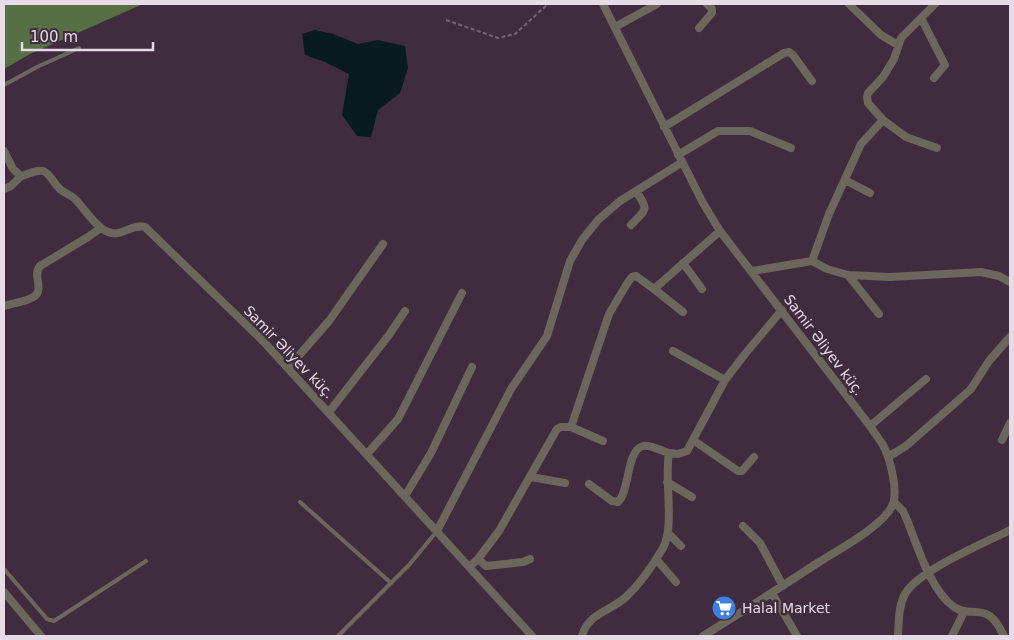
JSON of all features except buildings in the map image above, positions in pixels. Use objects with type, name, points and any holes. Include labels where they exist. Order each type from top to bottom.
[{"type":"street","name":"Samir Əliyev küç.","points":[[603,4],[682,163],[720,231],[870,426],[883,446],[888,457],[894,482],[894,502]]},
{"type":"street","points":[[615,27],[657,4]]},
{"type":"street","points":[[698,28],[712,13],[712,9],[707,4]]},
{"type":"street","points":[[850,4],[881,35],[898,45]]},
{"type":"street","points":[[935,4],[905,32],[898,45],[894,59],[867,97],[868,103],[883,120],[906,136],[937,148]]},
{"type":"street","points":[[921,18],[945,64],[934,78]]},
{"type":"street","points":[[664,127],[784,53],[789,52],[793,55],[812,82]]},
{"type":"street","points":[[812,262],[828,214],[861,144],[883,120]]},
{"type":"street","points":[[678,155],[718,131],[750,131],[791,148]]},
{"type":"street","points":[[4,151],[13,169],[21,176]]},
{"type":"street","points":[[437,531],[511,389],[547,336],[570,261],[582,240],[598,220],[620,201],[682,163]]},
{"type":"street","points":[[4,189],[11,186],[21,176],[39,170],[44,171],[62,191],[74,198],[101,228],[40,266],[36,274],[39,290],[37,294],[31,298],[4,306]]},
{"type":"street","points":[[845,180],[870,193]]},
{"type":"street","points":[[631,225],[645,210],[645,206],[636,191]]},
{"type":"street","name":"Samir Əliyev küç.","points":[[101,228],[114,233],[140,226],[145,227],[249,327],[288,368],[532,636]]},
{"type":"street","points":[[654,288],[720,231]]},
{"type":"street","points":[[288,368],[329,322],[383,244]]},
{"type":"street","points":[[752,271],[812,262],[848,275],[890,277],[981,272],[999,276],[1010,282]]},
{"type":"street","points":[[683,263],[702,289]]},
{"type":"street","points":[[848,275],[879,314]]},
{"type":"street","points":[[571,428],[610,314],[632,277],[636,276],[654,288],[683,312]]},
{"type":"street","points":[[367,454],[398,419],[462,293]]},
{"type":"street","points":[[589,484],[612,501],[618,502],[622,498],[630,465],[640,446],[645,445],[669,453],[684,453],[687,451],[725,380],[782,310]]},
{"type":"street","points":[[329,412],[406,311]]},
{"type":"street","points":[[888,457],[906,446],[971,389],[989,361],[1010,337]]},
{"type":"street","points":[[673,351],[725,380]]},
{"type":"street","points":[[405,496],[431,453],[472,367]]},
{"type":"street","points":[[870,426],[926,379]]},
{"type":"street","points":[[1002,440],[1010,423]]},
{"type":"street","points":[[470,566],[478,559],[499,531],[557,429],[561,426],[571,428],[603,441]]},
{"type":"street","points":[[694,440],[738,471],[742,471],[754,457]]},
{"type":"street","points":[[582,636],[585,626],[594,616],[625,598],[643,579],[664,546],[668,533],[667,466],[669,453]]},
{"type":"street","points":[[530,477],[565,483]]},
{"type":"street","points":[[667,482],[692,497]]},
{"type":"street","points":[[704,636],[866,532],[886,516],[894,502],[903,511],[908,520],[928,572],[940,593],[956,609],[988,615],[996,622],[1004,636]]},
{"type":"street","points":[[743,526],[760,543],[783,586]]},
{"type":"street","points":[[898,636],[899,613],[905,595],[912,585],[928,572],[1010,530]]},
{"type":"street","points":[[668,533],[681,546]]},
{"type":"street","points":[[656,558],[676,582]]},
{"type":"street","points":[[478,559],[486,566],[523,562],[530,559]]},
{"type":"street","points":[[4,592],[41,636]]},
{"type":"street","points":[[772,593],[797,636]]},
{"type":"street","points":[[952,636],[964,612]]},
{"type":"lane","points":[[4,85],[37,67],[80,48]]},
{"type":"lane","points":[[300,502],[391,583]]},
{"type":"lane","points":[[338,636],[421,552],[437,531]]},
{"type":"lane","points":[[4,569],[47,619],[54,621],[146,561]]},
{"type":"path","points":[[446,20],[498,38],[514,34],[548,4]]},
{"type":"green space","points":[[4,4],[143,4],[30,54],[4,69]]},
{"type":"shaded area","points":[[315,30],[333,34],[358,44],[378,40],[405,46],[408,68],[400,93],[378,110],[371,137],[357,136],[342,115],[349,74],[325,62],[305,55],[302,34]]},
{"type":"place","name":"Halal Market","points":[[724,608]]}]
